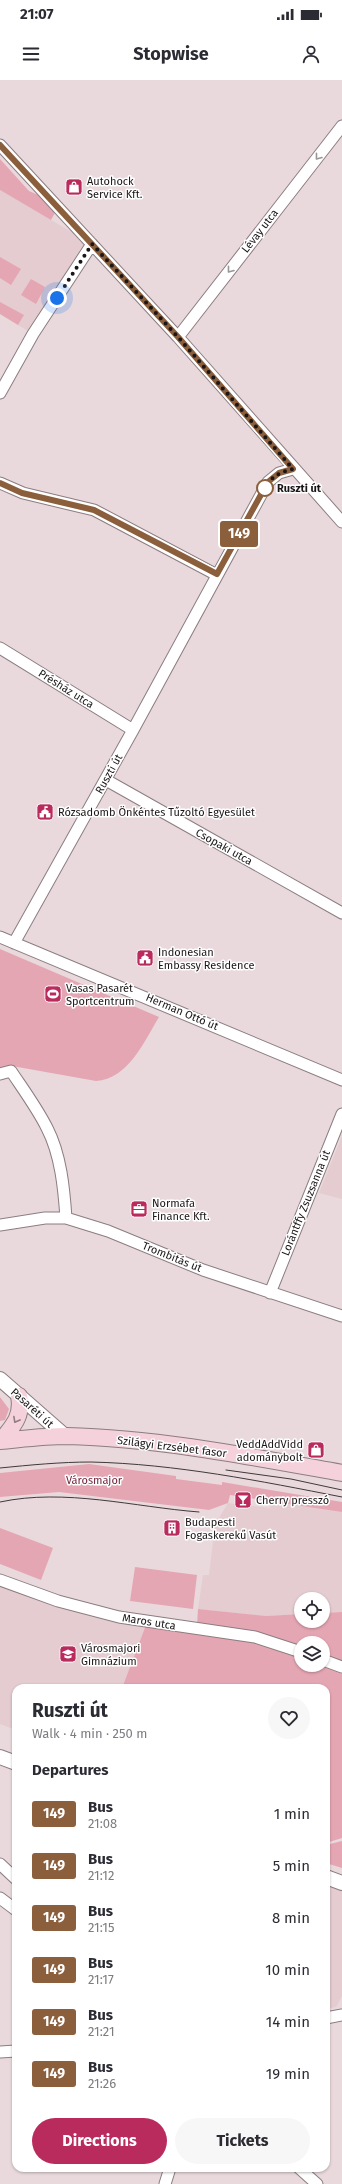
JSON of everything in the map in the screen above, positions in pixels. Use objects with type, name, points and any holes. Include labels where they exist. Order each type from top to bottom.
[{"type":"main road","points":[[0,1441],[16,1423],[20,1414],[19,1396]]},
{"type":"main road","name":"Szilágyi Erzsébet fasor","points":[[0,1441],[65,1436],[139,1442],[225,1453],[342,1473]]},
{"type":"street","name":"Lévay utca","points":[[178,337],[342,126]]},
{"type":"street","points":[[0,145],[178,337],[293,469],[341,518]]},
{"type":"street","points":[[0,393],[33,334],[92,244]]},
{"type":"street","name":"Ruszti út","points":[[14,943],[106,780],[268,482],[279,473],[293,469]]},
{"type":"street","points":[[0,484],[22,493],[94,510],[217,574]]},
{"type":"street","name":"Présház utca","points":[[0,648],[133,730]]},
{"type":"street","name":"Csopaki utca","points":[[106,780],[342,913]]},
{"type":"street","name":"Herman Ottó út","points":[[0,937],[342,1080]]},
{"type":"street","points":[[5,1072],[48,1128],[57,1154],[66,1218]]},
{"type":"street","name":"Lorántffy Zsuzsanna út","points":[[270,1293],[342,1114]]},
{"type":"street","name":"Trombitás út","points":[[0,1225],[45,1218],[66,1218],[108,1231],[203,1270],[342,1316]]},
{"type":"street","name":"Pasaréti út","points":[[0,1379],[65,1436]]},
{"type":"street","name":"Maros utca","points":[[0,1580],[58,1601],[119,1617],[255,1637],[294,1650]]},
{"type":"street","points":[[330,1662],[342,1666]]},
{"type":"street","points":[[0,1757],[12,1762]]},
{"type":"street","points":[[0,1864],[12,1875]]},
{"type":"street","points":[[330,1879],[342,1883]]},
{"type":"street","points":[[0,1898],[12,1907]]},
{"type":"street","points":[[330,2017],[342,2015]]},
{"type":"street","points":[[0,2052],[12,2051]]},
{"type":"street","points":[[165,2184],[169,2172]]},
{"type":"street","points":[[304,2172],[317,2184]]},
{"type":"shaded area","points":[[0,190],[92,244],[33,334],[0,314]]},
{"type":"shaded area","points":[[342,1136],[342,1199],[319,1193]]},
{"type":"shaded area","points":[[271,1500],[342,1512],[342,1612],[330,1613],[330,1592],[294,1592],[294,1614],[266,1616],[198,1609],[203,1575],[209,1575],[215,1525],[228,1503],[270,1508]]},
{"type":"shaded area","name":"Városmajori Gimnázium","points":[[0,1587],[47,1603],[146,1625],[124,1684],[12,1684],[12,1728],[0,1724]]},
{"type":"shaded area","points":[[330,1886],[342,1891],[342,1996],[336,2007],[330,2008]]},
{"type":"green space","points":[[0,159],[29,191],[45,198],[57,209],[51,220],[0,190]]},
{"type":"green space","points":[[0,257],[21,269],[11,285],[0,278]]},
{"type":"green space","points":[[31,279],[45,287],[36,304],[21,295]]},
{"type":"green space","points":[[0,302],[24,315],[18,325],[0,314]]},
{"type":"green space","name":"Vasas Pasarét Sportcentrum","points":[[0,949],[159,1017],[134,1058],[117,1074],[107,1079],[96,1081],[12,1066],[0,1069]]},
{"type":"green space","points":[[0,1397],[9,1409],[5,1420],[0,1421]]},
{"type":"green space","name":"Városmajor","points":[[89,1464],[176,1476],[176,1479],[222,1485],[222,1482],[342,1502],[342,1512],[230,1495],[228,1503],[209,1510],[59,1492],[0,1497],[0,1473]]},
{"type":"green space","points":[[0,1528],[53,1548],[41,1580],[0,1564]]},
{"type":"green space","points":[[135,1567],[197,1575],[193,1609],[130,1601]]},
{"type":"green space","points":[[198,1609],[266,1616],[294,1614],[294,1628],[330,1628],[330,1613],[342,1612],[342,1838],[330,1842],[330,1684],[124,1684],[146,1625],[197,1625]]},
{"type":"green space","points":[[342,1841],[342,1868],[330,1864],[330,1844]]},
{"type":"tram line","points":[[0,1468],[80,1462],[123,1463],[218,1474],[342,1497]]},
{"type":"tram line","points":[[226,1470],[291,1479],[342,1490]]},
{"type":"tram line","points":[[0,1502],[25,1498],[74,1498],[199,1512]]},
{"type":"bus line","name":"149","points":[[0,145],[178,337],[293,469],[279,473],[268,482],[217,574],[94,510],[22,493],[0,483]]},
{"type":"place","name":"Autohock Service Kft.","points":[[74,187]]},
{"type":"place","name":"Ruszti út","points":[[265,488]]},
{"type":"place","name":"Rózsadomb Önkéntes Tűzoltó Egyesület","points":[[45,812]]},
{"type":"place","name":"Indonesian Embassy Residence","points":[[145,958]]},
{"type":"place","name":"Vasas Pasarét Sportcentrum","points":[[53,994]]},
{"type":"place","name":"Normafa Finance Kft.","points":[[139,1209]]},
{"type":"place","name":"VeddAddVidd adománybolt","points":[[316,1450]]},
{"type":"place","name":"Cherry presszó","points":[[243,1500]]},
{"type":"place","name":"Budapesti Fogaskerekű Vasút","points":[[172,1528]]},
{"type":"place","name":"Városmajori Gimnázium","points":[[68,1654]]},
{"type":"route","points":[[57,298],[92,244],[178,337],[293,469],[279,473],[268,482],[265,488]]}]
